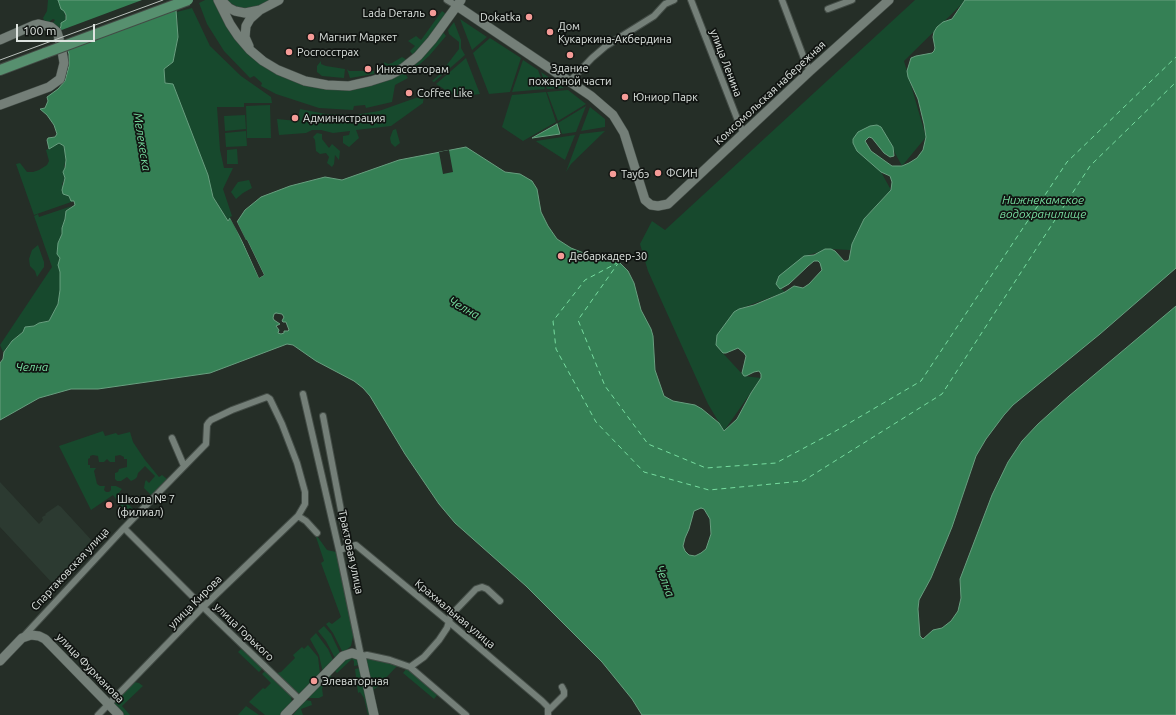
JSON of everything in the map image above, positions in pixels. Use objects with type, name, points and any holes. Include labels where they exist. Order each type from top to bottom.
[{"type":"main road","points":[[0,70],[171,0]]},
{"type":"main road","points":[[0,64],[44,51],[188,0]]},
{"type":"street","points":[[219,0],[229,8],[236,11],[245,13],[260,10]]},
{"type":"street","points":[[219,0],[230,24],[238,36],[250,50],[263,61],[278,70],[305,81],[327,85],[349,86],[390,75],[403,68],[418,56],[432,40],[459,3]]},
{"type":"street","points":[[250,50],[246,36],[246,26],[250,18],[260,10],[279,0]]},
{"type":"street","points":[[447,0],[459,3],[569,82],[606,46],[654,16],[665,4],[674,0]]},
{"type":"street","name":"улица Ленина","points":[[691,0],[744,133]]},
{"type":"street","points":[[782,0],[810,71]]},
{"type":"street","points":[[828,9],[852,0]]},
{"type":"street","name":"Комсомольская набережная","points":[[569,82],[591,96],[615,116],[624,133],[645,200],[651,205],[658,206],[668,204],[810,71],[889,0]]},
{"type":"street","points":[[0,40],[34,25],[38,24],[51,27],[57,32],[64,64],[60,79],[49,88],[0,105]]},
{"type":"street","name":"Трактовая улица","points":[[303,394],[374,715]]},
{"type":"street","name":"Спартаковская улица","points":[[0,661],[124,528],[206,444],[207,425],[211,420],[267,397],[270,399],[282,424],[297,463],[305,492],[305,504]]},
{"type":"street","points":[[323,416],[348,547],[338,550]]},
{"type":"street","points":[[172,438],[184,466]]},
{"type":"street","name":"улица Кирова","points":[[98,715],[203,607],[298,516],[305,504]]},
{"type":"street","points":[[298,516],[306,521],[317,533]]},
{"type":"street","name":"улица Горького","points":[[124,528],[203,607],[300,700]]},
{"type":"street","name":"Крахмальная улица","points":[[348,547],[356,545],[449,622],[542,701],[548,707],[548,713]]},
{"type":"street","points":[[410,667],[424,657],[448,628],[451,615],[476,589],[482,587],[487,589],[500,601]]},
{"type":"street","name":"улица Фурманова","points":[[22,638],[31,635],[45,638],[119,715]]},
{"type":"street","points":[[286,715],[343,656],[352,653],[361,656],[367,655],[390,660],[410,667],[466,715]]},
{"type":"street","points":[[548,713],[564,695],[562,687]]},
{"type":"shaded area","points":[[48,0],[58,0],[64,11],[66,20],[60,29],[52,24],[55,20],[53,19],[50,23],[43,18],[47,11]]},
{"type":"shaded area","points":[[205,0],[216,0],[259,60],[331,87],[404,72],[408,78],[395,85],[392,102],[366,108],[365,105],[354,106],[353,110],[319,108],[276,94],[261,86],[262,83],[254,76],[250,78],[224,51],[207,24],[199,3]]},
{"type":"shaded area","points":[[226,0],[273,0],[252,8],[244,9],[237,7]]},
{"type":"shaded area","points":[[915,0],[966,0],[904,61],[926,137],[902,166],[881,127],[854,144],[881,172],[891,190],[864,219],[850,250],[831,249],[808,255],[776,284],[785,292],[739,309],[719,349],[744,376],[761,378],[724,431],[708,404],[648,271],[640,244],[652,221],[665,230]]},
{"type":"shaded area","points":[[192,8],[210,46],[241,76],[271,97],[272,103],[244,103],[244,107],[217,107],[220,150],[224,168],[233,168],[223,189],[232,216],[228,222],[213,197],[208,175],[165,84],[164,69],[173,62],[178,37],[177,12]]},
{"type":"shaded area","points":[[442,11],[446,14],[430,37],[413,55],[410,51],[415,46],[408,41],[416,36],[421,40]]},
{"type":"shaded area","points":[[460,19],[487,37],[472,50]]},
{"type":"shaded area","points":[[454,22],[461,40],[461,48],[465,55],[434,82],[432,81],[439,75],[459,49],[459,42],[449,34],[448,30]]},
{"type":"shaded area","points":[[443,32],[446,36],[429,56],[412,71],[409,69]]},
{"type":"shaded area","points":[[490,38],[521,58],[510,92],[489,94],[473,53]]},
{"type":"shaded area","points":[[402,57],[407,60],[400,66],[388,71],[383,70],[384,62],[388,64],[392,63]]},
{"type":"shaded area","points":[[466,58],[480,94],[457,97],[436,84]]},
{"type":"shaded area","points":[[523,60],[538,70],[545,89],[512,92]]},
{"type":"shaded area","points":[[321,61],[321,64],[326,66],[345,69],[344,78],[322,76],[317,72],[317,66]]},
{"type":"shaded area","points":[[347,69],[349,71],[374,71],[374,74],[350,78]]},
{"type":"shaded area","points":[[541,72],[564,88],[547,89]]},
{"type":"shaded area","points":[[568,90],[586,104],[558,121],[547,92]]},
{"type":"shaded area","points":[[546,92],[556,122],[523,141],[502,127],[512,95]]},
{"type":"shaded area","points":[[424,95],[423,103],[391,126],[356,130],[359,138],[349,147],[343,143],[343,136],[349,135],[350,131],[333,133],[321,130],[312,130],[306,133],[279,135],[277,119],[297,121],[300,109],[326,114],[354,115],[379,111]]},
{"type":"shaded area","points":[[270,105],[271,138],[247,138],[246,106]]},
{"type":"shaded area","points":[[586,106],[576,132],[562,134],[558,123]]},
{"type":"shaded area","points":[[590,107],[605,119],[605,127],[581,131]]},
{"type":"shaded area","points":[[245,115],[246,129],[225,131],[224,116]]},
{"type":"shaded area","points":[[396,129],[400,143],[395,147],[391,143],[390,138],[393,130]]},
{"type":"shaded area","points":[[246,131],[247,146],[226,147],[225,133]]},
{"type":"shaded area","points":[[605,131],[571,164],[566,172],[580,134]]},
{"type":"shaded area","points":[[317,133],[322,134],[322,139],[329,148],[332,144],[340,151],[339,160],[335,155],[334,164],[332,167],[327,163],[329,157],[326,153],[320,154],[316,151],[315,140],[313,137]]},
{"type":"shaded area","points":[[575,135],[565,160],[536,141]]},
{"type":"shaded area","points":[[59,143],[64,146],[66,160],[63,172],[65,178],[62,184],[69,196],[74,201],[34,215],[16,164],[20,163],[27,172],[39,170],[47,165],[49,161],[46,150]]},
{"type":"shaded area","points":[[237,149],[238,164],[227,164],[227,150]]},
{"type":"shaded area","points":[[249,180],[252,188],[236,199],[231,192],[238,182]]},
{"type":"shaded area","points":[[72,206],[66,211],[62,234],[58,243],[60,258],[58,265],[60,272],[60,290],[58,304],[49,321],[39,323],[34,326],[25,327],[23,332],[12,341],[3,352],[0,345],[52,267],[34,216],[38,214],[39,217]]},
{"type":"shaded area","points":[[38,245],[44,262],[44,267],[37,277],[35,271],[30,266],[29,259],[32,250]]},
{"type":"shaded area","points":[[103,431],[105,436],[116,433],[118,435],[130,432],[133,442],[145,460],[159,477],[162,475],[167,479],[152,496],[144,488],[146,480],[149,483],[155,476],[145,466],[138,473],[135,479],[131,481],[127,477],[121,481],[117,481],[115,479],[115,473],[118,472],[119,469],[127,467],[127,459],[124,459],[124,457],[120,455],[115,456],[115,462],[110,462],[107,459],[104,462],[99,462],[98,456],[90,456],[88,459],[88,465],[90,465],[90,468],[96,468],[94,471],[97,484],[100,486],[105,486],[104,490],[106,492],[111,490],[111,486],[116,486],[122,489],[118,494],[136,512],[130,518],[113,495],[91,510],[59,446]]},
{"type":"shaded area","points":[[0,482],[39,524],[43,520],[42,517],[46,515],[45,514],[58,505],[95,544],[55,586],[0,527]]},
{"type":"shaded area","points":[[302,522],[305,523],[317,536],[327,550],[336,552],[354,632],[351,646],[343,653],[333,633],[326,624],[329,622],[332,624],[341,617],[321,563],[324,561],[316,537]]},
{"type":"shaded area","points":[[324,626],[331,634],[341,655],[336,660],[326,641],[318,631]]},
{"type":"shaded area","points":[[316,633],[328,649],[334,662],[323,673],[319,655],[310,639]]},
{"type":"shaded area","points":[[308,645],[318,657],[320,674],[301,694],[298,694],[269,667],[270,666],[277,673],[281,672],[295,658],[293,655],[302,647],[304,649]]},
{"type":"shaded area","points":[[241,649],[263,668],[259,672],[238,652]]},
{"type":"shaded area","points":[[354,657],[359,660],[359,665],[354,666],[354,661],[352,659],[337,673],[334,670],[345,659]]},
{"type":"shaded area","points":[[368,658],[398,665],[382,682],[379,680],[376,684],[379,686],[373,690],[379,715],[366,662]]},
{"type":"shaded area","points":[[360,668],[371,715],[368,715],[364,698],[360,692],[358,693],[355,669]]},
{"type":"shaded area","points":[[407,668],[438,694],[434,699],[403,673]]},
{"type":"shaded area","points":[[265,671],[291,696],[292,702],[281,715],[265,715],[249,702],[263,688],[265,689],[271,683],[262,674]]},
{"type":"shaded area","points":[[330,675],[332,678],[322,688],[323,696],[319,698],[307,698]]},
{"type":"shaded area","points":[[134,682],[143,686],[122,706],[130,715],[123,715],[114,703]]},
{"type":"shaded area","points":[[305,700],[311,701],[312,705],[301,709],[303,715],[293,715]]},
{"type":"shaded area","points":[[246,706],[259,715],[238,715]]},
{"type":"water","name":"Нижнекамское водохранилище","points":[[58,0],[172,0],[176,10],[178,37],[173,62],[164,69],[165,83],[173,84],[208,175],[213,197],[228,221],[230,218],[234,224],[259,278],[264,275],[237,222],[245,210],[261,197],[290,186],[325,177],[342,180],[399,160],[466,147],[505,172],[520,174],[532,181],[537,189],[541,212],[557,239],[571,248],[601,260],[619,262],[628,271],[634,283],[641,310],[651,329],[653,336],[655,370],[664,396],[673,401],[695,405],[702,409],[719,423],[724,431],[737,419],[761,378],[761,374],[759,371],[744,376],[742,373],[746,356],[738,348],[723,353],[716,345],[717,335],[734,312],[739,309],[754,305],[785,292],[794,286],[803,288],[809,284],[822,270],[818,261],[814,261],[789,284],[782,288],[780,289],[776,284],[779,276],[804,256],[814,255],[825,249],[831,249],[835,251],[844,261],[849,260],[852,244],[864,219],[891,190],[892,182],[890,176],[881,172],[857,151],[853,143],[853,139],[858,132],[870,126],[877,125],[881,127],[893,147],[894,156],[890,157],[884,153],[872,138],[869,137],[865,141],[871,151],[892,166],[902,166],[917,158],[923,150],[926,137],[918,99],[908,77],[907,71],[911,58],[932,53],[934,51],[935,48],[933,37],[937,27],[943,22],[952,19],[965,0],[1176,0],[1176,268],[1100,334],[1013,405],[1004,415],[986,439],[976,456],[952,527],[931,578],[919,600],[918,609],[920,636],[923,639],[933,630],[942,628],[951,621],[958,611],[961,598],[960,579],[992,495],[1008,462],[1022,441],[1038,424],[1069,396],[1176,306],[1176,715],[642,715],[632,699],[602,662],[526,586],[455,523],[439,504],[405,454],[370,396],[363,388],[354,381],[316,361],[293,345],[287,344],[210,373],[98,389],[71,389],[39,398],[0,420],[0,363],[3,359],[4,352],[12,341],[23,332],[25,327],[34,326],[39,323],[49,321],[58,304],[60,272],[58,265],[60,258],[57,254],[58,243],[62,234],[66,211],[75,205],[74,201],[71,201],[69,196],[63,194],[62,190],[65,178],[63,172],[66,160],[64,146],[59,143],[49,149],[48,138],[55,137],[57,134],[54,125],[47,115],[40,109],[45,108],[48,101],[47,97],[58,89],[65,81],[69,66],[69,54],[60,29],[61,23],[66,20],[66,15],[61,9]],"holes":[[[274,314],[282,314],[284,317],[282,321],[286,322],[288,331],[284,331],[284,333],[281,334],[278,333],[279,330],[276,326],[280,324],[273,318]],[[701,508],[704,509],[710,519],[711,534],[706,549],[695,556],[689,555],[683,546],[685,538],[694,511]]]},
{"type":"water","points":[[557,124],[560,134],[532,138]]},
{"type":"pier","points":[[142,0],[174,0],[178,9],[66,51],[59,31]]},
{"type":"pier","points":[[449,150],[453,172],[443,174],[439,152]]},
{"type":"pier","points":[[231,216],[237,222],[264,275],[259,278],[243,242],[230,218]]},
{"type":"ferry route","points":[[619,262],[578,320],[605,386],[648,444],[706,468],[776,463],[834,432],[921,381],[1067,162],[1176,57]]},
{"type":"ferry route","points":[[619,262],[585,280],[553,321],[556,349],[596,422],[644,472],[709,490],[803,481],[942,394],[1090,166],[1176,82]]},
{"type":"tram line","points":[[0,60],[163,0]]},
{"type":"place","name":"Lada Dеталь","points":[[433,13]]},
{"type":"place","name":"Dokatka","points":[[529,17]]},
{"type":"place","name":"Дом Кукаркина-Акбердина","points":[[550,32]]},
{"type":"place","name":"Магнит Маркет","points":[[311,37]]},
{"type":"place","name":"Росгосстрах","points":[[289,52]]},
{"type":"place","name":"Здание пожарной части","points":[[570,55]]},
{"type":"place","name":"Инкассаторам","points":[[368,69]]},
{"type":"place","name":"Coffee Like","points":[[409,93]]},
{"type":"place","name":"Юниор Парк","points":[[625,97]]},
{"type":"place","name":"Администрация","points":[[295,118]]},
{"type":"place","name":"ФСИН","points":[[658,173]]},
{"type":"place","name":"Таубэ","points":[[613,174]]},
{"type":"place","name":"Дебаркадер-30","points":[[561,256]]},
{"type":"place","name":"Школа № 7 (филиал)","points":[[109,505]]},
{"type":"place","name":"Элеваторная","points":[[314,681]]},
{"type":"water label","name":"Мелекеска","points":[[142,142]]},
{"type":"water label","name":"Челна","points":[[464,308]]},
{"type":"water label","name":"Челна","points":[[32,367]]},
{"type":"water label","name":"Челна","points":[[665,581]]}]
